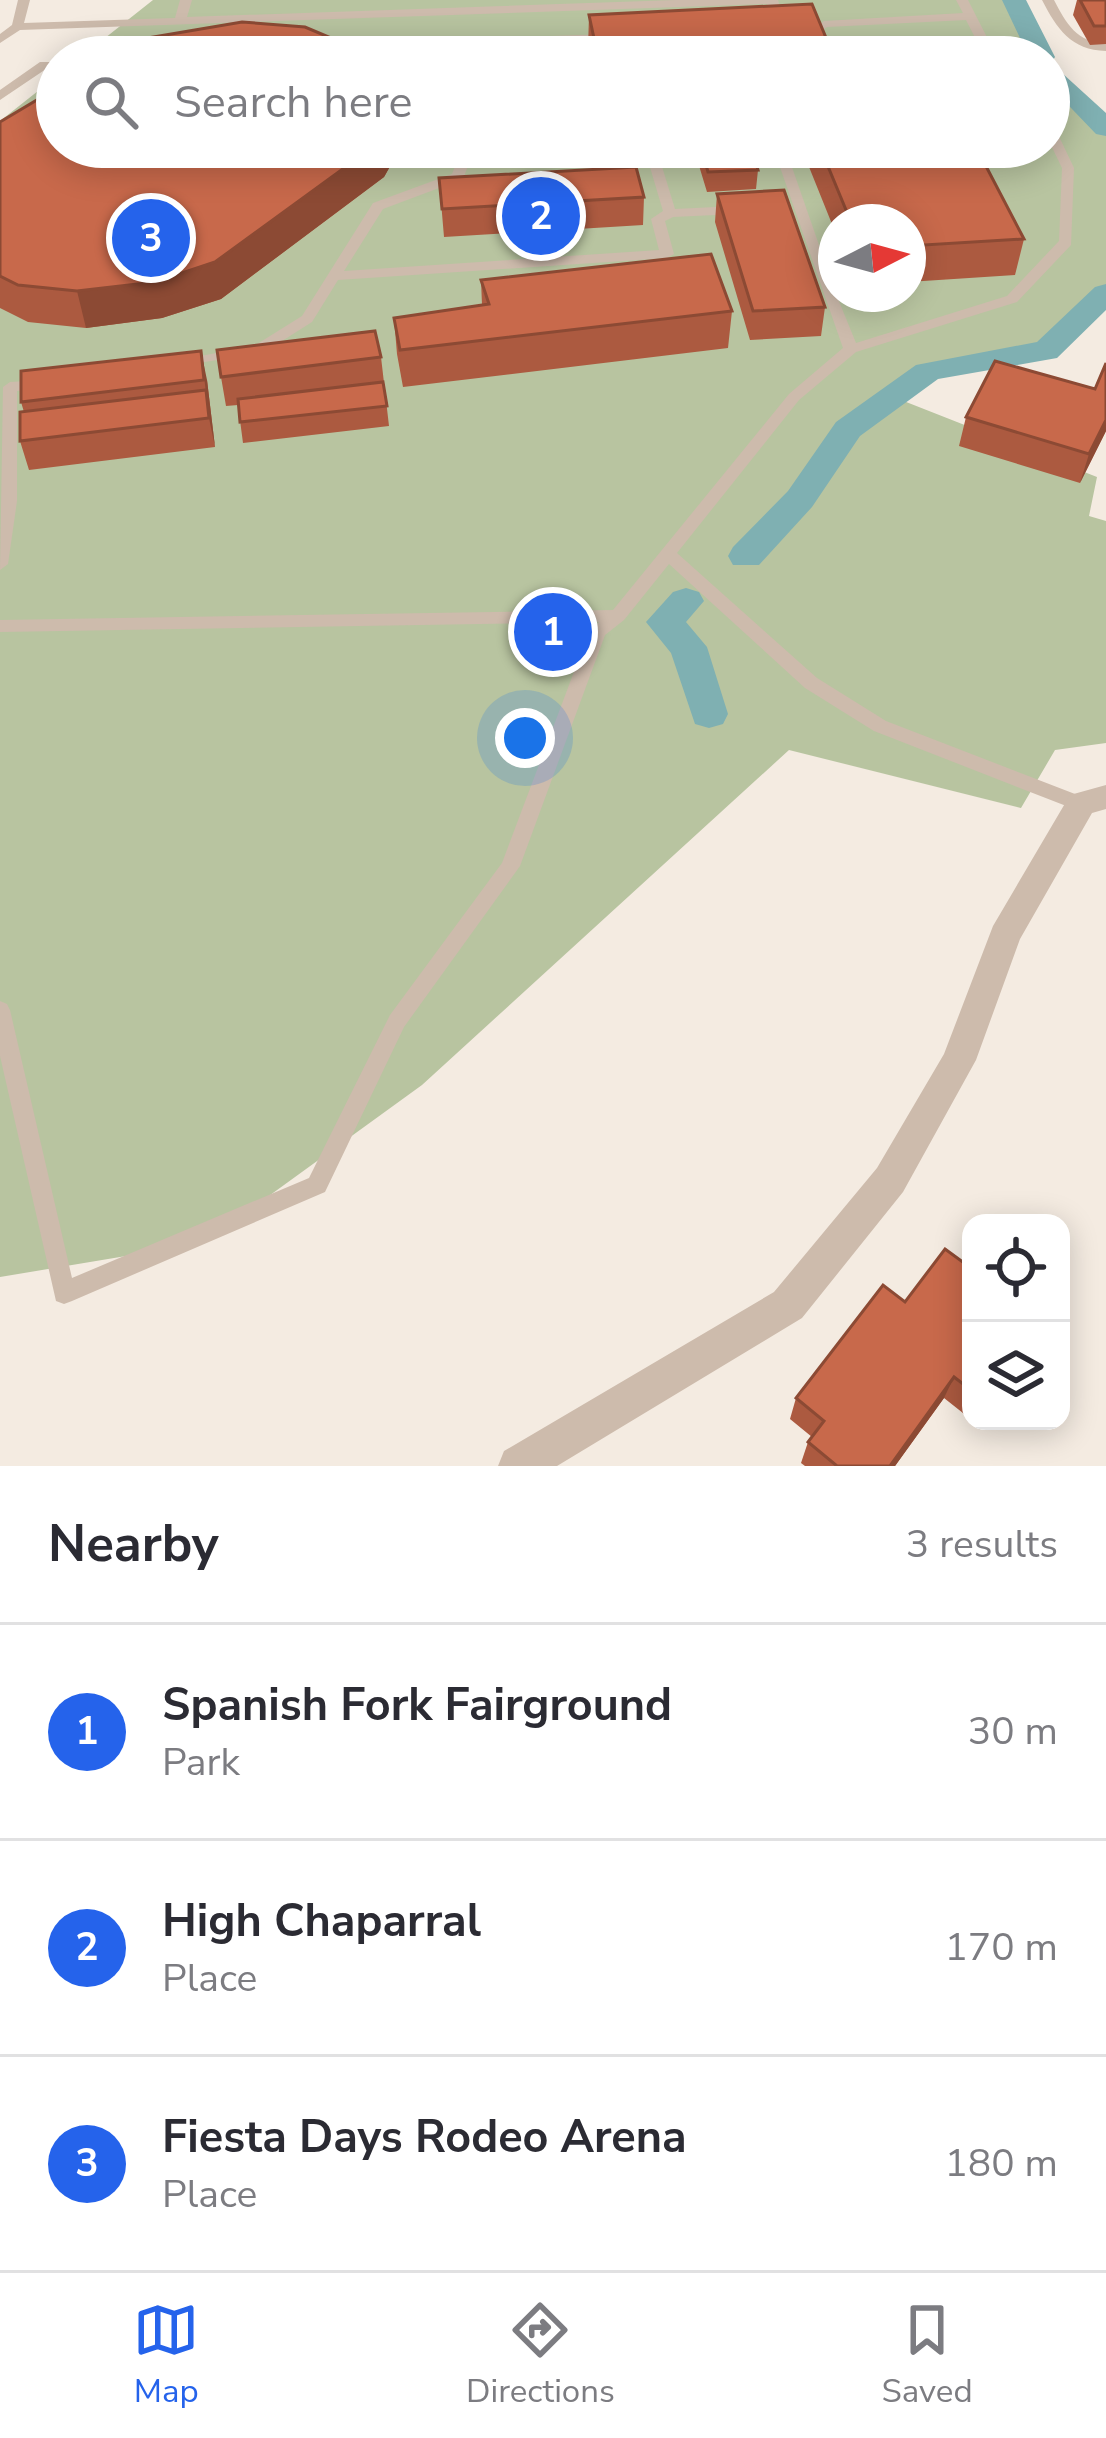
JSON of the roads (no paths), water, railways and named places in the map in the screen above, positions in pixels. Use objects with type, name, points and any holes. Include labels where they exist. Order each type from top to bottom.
[{"type":"street","points":[[519,1466],[788,1304],[890,1180],[959,1060],[1005,936],[1093,801]]},
{"type":"lane","points":[[17,27],[24,0]]},
{"type":"lane","points":[[154,36],[180,21],[186,0]]},
{"type":"lane","points":[[0,39],[17,27],[772,0],[782,32]]},
{"type":"lane","points":[[962,0],[980,36]]},
{"type":"lane","points":[[1048,0],[1070,36]]},
{"type":"lane","points":[[543,5],[550,36]]},
{"type":"lane","points":[[820,36],[824,24],[970,16]]},
{"type":"lane","points":[[759,32],[812,36]]},
{"type":"lane","points":[[1070,36],[1088,48],[1106,47]]},
{"type":"lane","points":[[0,96],[36,71]]},
{"type":"lane","points":[[164,366],[258,350],[307,319],[378,206],[458,176],[461,168]]},
{"type":"lane","points":[[656,168],[670,214]]},
{"type":"lane","points":[[786,168],[850,349]]},
{"type":"lane","points":[[0,1010],[64,1294],[317,1185],[397,1021],[510,866],[598,632],[618,616],[794,397],[850,349],[1012,299],[1066,242],[1069,168]]},
{"type":"lane","points":[[778,208],[800,207]]},
{"type":"lane","points":[[337,276],[667,254],[658,219],[670,214],[757,209]]},
{"type":"lane","points":[[1017,265],[1026,284]]},
{"type":"lane","points":[[0,564],[9,500],[10,387],[70,382]]},
{"type":"lane","points":[[668,554],[811,683],[880,726],[1093,801]]},
{"type":"lane","points":[[0,626],[618,616]]},
{"type":"waterway","points":[[1014,0],[1032,36]]},
{"type":"waterway","points":[[1070,91],[1106,128]]},
{"type":"waterway","points":[[746,556],[800,499],[848,429],[927,372],[993,356],[1046,351],[1106,293]]},
{"type":"waterway","points":[[686,601],[664,622],[688,647],[709,714]]},
{"type":"place","name":"High Chaparral","points":[[541,216]]},
{"type":"place","name":"Fiesta Days Rodeo Arena","points":[[151,238]]},
{"type":"place","name":"Spanish Fork Fairground","points":[[553,632]]}]
